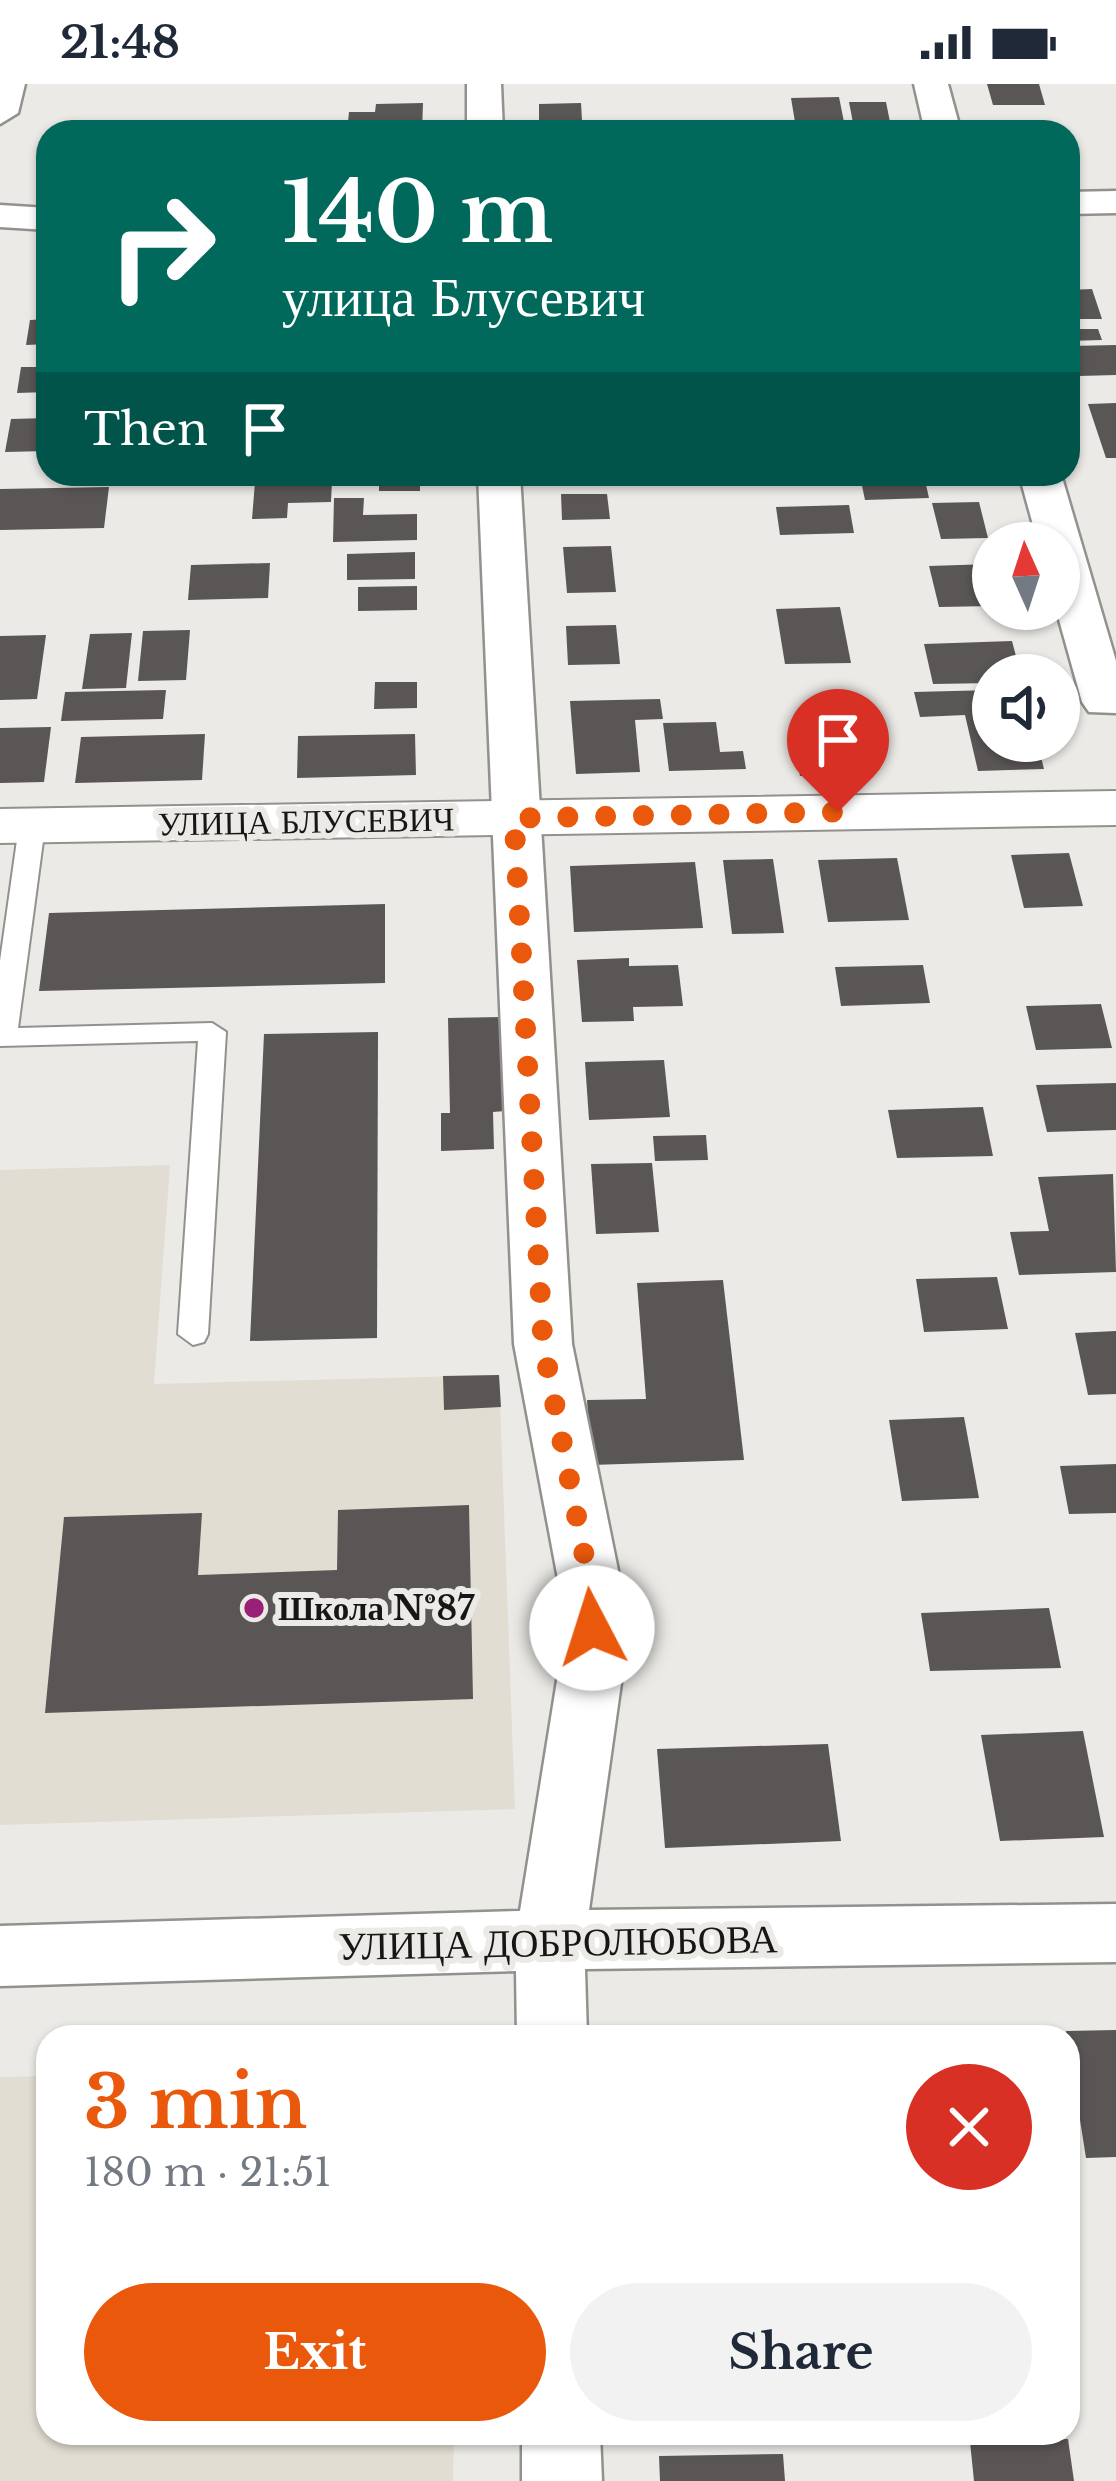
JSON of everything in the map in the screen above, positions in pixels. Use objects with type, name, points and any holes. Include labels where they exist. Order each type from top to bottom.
[{"type":"main road","name":"УЛИЦА БЛУСЕВИЧ","points":[[16,826],[1116,808]]},
{"type":"street","points":[[0,113],[8,84]]},
{"type":"street","points":[[484,84],[485,120]]},
{"type":"street","points":[[931,84],[941,120]]},
{"type":"street","points":[[1080,203],[1116,202]]},
{"type":"street","points":[[0,216],[36,218]]},
{"type":"street","points":[[500,486],[543,1344],[592,1595],[592,1662],[550,1940],[552,2025]]},
{"type":"street","points":[[1043,486],[1105,702]]},
{"type":"street","name":"УЛИЦА ДОБРОЛЮБОВА","points":[[0,1956],[550,1940],[1116,1933]]},
{"type":"street","points":[[561,2445],[562,2481]]},
{"type":"lane","points":[[16,826],[1,1037],[212,1031],[193,1334]]},
{"type":"shaded area","name":"Школа №87","points":[[170,1165],[154,1384],[499,1375],[515,1809],[0,1825],[0,1170]]},
{"type":"shaded area","points":[[36,2076],[36,2445],[454,2445],[453,2481],[0,2481],[0,2077]]},
{"type":"building","points":[[987,84],[1039,84],[1045,105],[993,105]]},
{"type":"building","points":[[839,97],[844,120],[795,120],[791,98]]},
{"type":"building","points":[[849,102],[886,102],[890,120],[852,120]]},
{"type":"building","points":[[423,103],[422,120],[348,120],[349,112],[375,112],[376,104]]},
{"type":"building","points":[[581,103],[582,120],[539,120],[539,104]]},
{"type":"building","points":[[1092,289],[1102,319],[1080,319],[1080,290]]},
{"type":"building","points":[[30,320],[36,320],[36,345],[26,345]]},
{"type":"building","points":[[1080,329],[1098,329],[1102,340],[1080,341]]},
{"type":"building","points":[[1116,345],[1116,375],[1080,376],[1080,346]]},
{"type":"building","points":[[21,367],[36,367],[36,392],[17,393]]},
{"type":"building","points":[[1116,403],[1116,458],[1106,458],[1088,404]]},
{"type":"building","points":[[36,418],[36,451],[5,452],[11,419]]},
{"type":"building","points":[[255,486],[332,486],[331,502],[288,503],[287,518],[252,519]]},
{"type":"building","points":[[379,486],[420,486],[420,491],[379,491]]},
{"type":"building","points":[[862,486],[926,486],[929,498],[865,500]]},
{"type":"building","points":[[109,487],[104,528],[0,530],[0,489]]},
{"type":"building","points":[[561,494],[607,494],[610,519],[562,520]]},
{"type":"building","points":[[334,498],[364,498],[363,515],[417,514],[417,540],[333,542]]},
{"type":"building","points":[[979,502],[984,522],[972,522],[972,538],[941,539],[932,503]]},
{"type":"building","points":[[849,505],[854,533],[780,535],[776,507]]},
{"type":"building","points":[[611,546],[616,592],[567,593],[563,547]]},
{"type":"building","points":[[415,552],[415,579],[347,580],[347,554]]},
{"type":"building","points":[[270,563],[268,598],[188,600],[191,565]]},
{"type":"building","points":[[972,565],[972,606],[939,607],[929,566]]},
{"type":"building","points":[[417,586],[417,610],[358,611],[358,587]]},
{"type":"building","points":[[840,607],[851,663],[785,664],[776,609]]},
{"type":"building","points":[[616,625],[620,664],[568,665],[566,626]]},
{"type":"building","points":[[190,630],[186,680],[138,681],[143,631]]},
{"type":"building","points":[[132,633],[126,688],[82,689],[90,634]]},
{"type":"building","points":[[46,635],[37,699],[0,700],[0,636]]},
{"type":"building","points":[[1012,641],[1015,654],[972,654],[972,683],[933,684],[924,644]]},
{"type":"building","points":[[375,682],[417,682],[417,708],[374,709]]},
{"type":"building","points":[[166,690],[163,719],[61,721],[65,692]]},
{"type":"building","points":[[972,691],[972,745],[965,715],[920,717],[914,692]]},
{"type":"building","points":[[660,699],[663,719],[635,720],[640,772],[576,774],[570,701]]},
{"type":"building","points":[[716,722],[720,752],[743,751],[746,769],[669,771],[663,723]]},
{"type":"building","points":[[51,727],[44,782],[0,783],[0,728]]},
{"type":"building","points":[[205,734],[202,780],[75,783],[81,737]]},
{"type":"building","points":[[415,734],[416,775],[297,778],[298,736]]},
{"type":"building","points":[[865,738],[872,774],[800,776],[794,739]]},
{"type":"building","points":[[976,762],[1042,762],[1044,769],[978,771]]},
{"type":"building","points":[[1069,853],[1083,906],[1024,908],[1011,855]]},
{"type":"building","points":[[897,858],[909,920],[828,922],[818,860]]},
{"type":"building","points":[[773,859],[784,933],[732,934],[723,860]]},
{"type":"building","points":[[695,862],[703,928],[574,932],[570,866]]},
{"type":"building","points":[[385,904],[385,983],[39,991],[49,913]]},
{"type":"building","points":[[629,958],[629,966],[678,965],[683,1006],[633,1007],[634,1021],[582,1022],[577,960]]},
{"type":"building","points":[[923,965],[930,1003],[841,1006],[835,967]]},
{"type":"building","points":[[1101,1004],[1112,1048],[1036,1050],[1026,1006]]},
{"type":"building","points":[[501,1017],[505,1111],[493,1112],[494,1149],[441,1151],[441,1113],[450,1113],[448,1018]]},
{"type":"building","points":[[378,1032],[377,1338],[250,1341],[264,1034]]},
{"type":"building","points":[[664,1060],[670,1117],[589,1120],[585,1062]]},
{"type":"building","points":[[1116,1083],[1116,1130],[1047,1132],[1036,1085]]},
{"type":"building","points":[[983,1107],[993,1156],[897,1158],[888,1110]]},
{"type":"building","points":[[706,1135],[708,1160],[655,1161],[653,1136]]},
{"type":"building","points":[[652,1163],[659,1232],[596,1234],[591,1164]]},
{"type":"building","points":[[1113,1174],[1116,1272],[1019,1275],[1010,1232],[1049,1231],[1038,1177]]},
{"type":"building","points":[[997,1277],[1008,1329],[924,1332],[916,1279]]},
{"type":"building","points":[[723,1280],[744,1460],[591,1465],[587,1400],[646,1399],[637,1283]]},
{"type":"building","points":[[1116,1331],[1116,1394],[1088,1395],[1075,1333]]},
{"type":"building","points":[[499,1375],[501,1407],[444,1410],[443,1376]]},
{"type":"building","points":[[964,1417],[979,1498],[902,1501],[889,1420]]},
{"type":"building","points":[[1116,1464],[1116,1513],[1069,1514],[1060,1466]]},
{"type":"building","points":[[469,1505],[473,1699],[45,1713],[64,1517],[202,1513],[198,1575],[337,1570],[338,1510]]},
{"type":"building","points":[[1049,1608],[1061,1668],[930,1671],[921,1613]]},
{"type":"building","points":[[1083,1731],[1104,1837],[1000,1841],[981,1735]]},
{"type":"building","points":[[828,1744],[841,1841],[665,1848],[657,1749]]},
{"type":"building","points":[[1116,2030],[1116,2157],[1086,2158],[1080,2120],[1080,2031]]},
{"type":"building","points":[[970,2445],[1069,2445],[1074,2481],[974,2481]]},
{"type":"building","points":[[783,2454],[785,2481],[660,2481],[659,2456]]},
{"type":"place","name":"Школа №87","points":[[254,1608]]},
{"type":"route","points":[[592,1628],[592,1595],[543,1344],[514,818],[838,812]]}]
